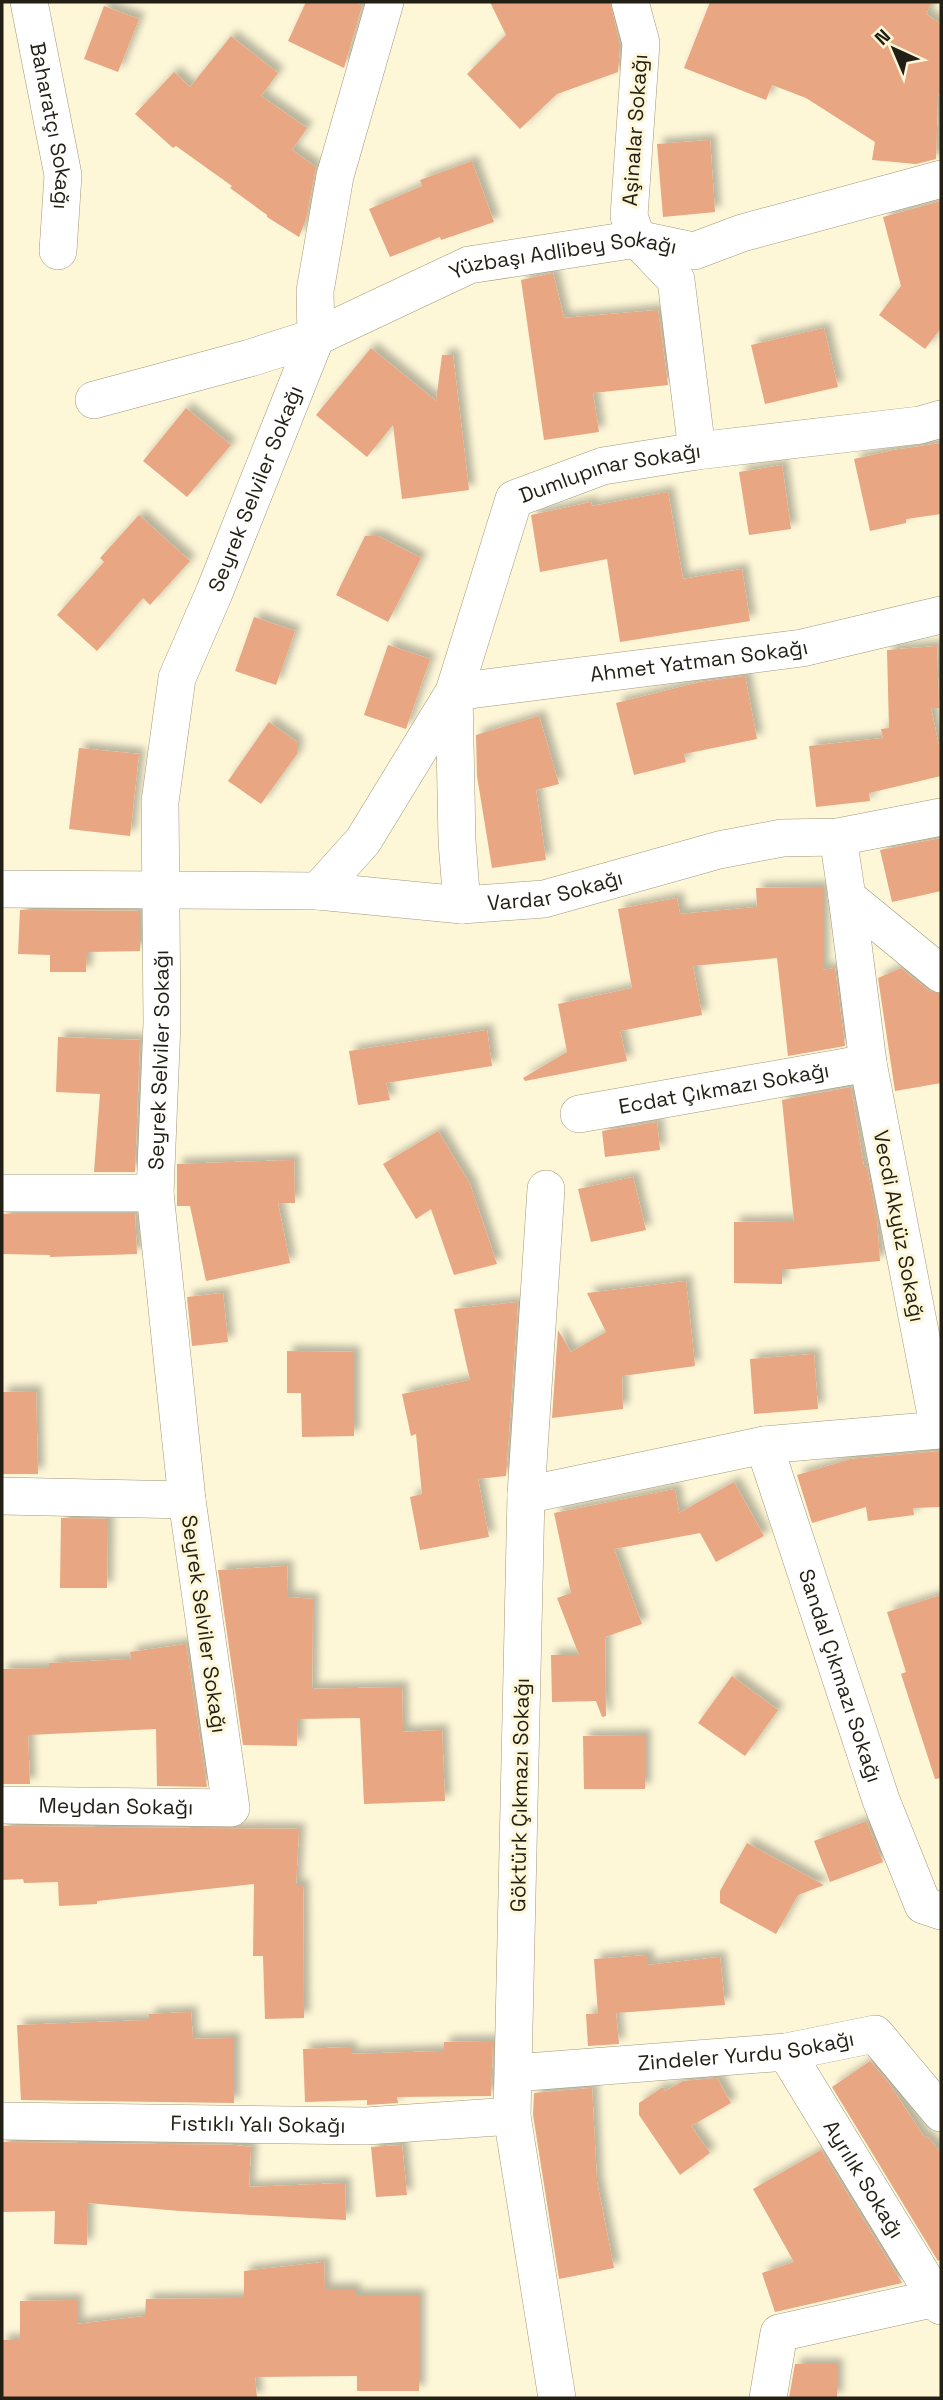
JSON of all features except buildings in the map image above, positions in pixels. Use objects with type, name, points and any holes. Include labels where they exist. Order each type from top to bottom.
[{"type":"street","name":"Baharatçı Sokağı","points":[[29,2],[63,175],[58,251]]},
{"type":"street","name":"Seyrek Selviler Sokağı","points":[[231,1808],[187,1500],[155,1193],[162,1023],[160,802],[177,678],[214,593],[316,337],[315,291],[335,176],[385,2]]},
{"type":"street","name":"Aşinalar Sokağı","points":[[630,2],[641,43],[629,216],[637,239]]},
{"type":"street","name":"Yüzbaşı Adlibey Sokağı","points":[[316,337],[469,265],[637,239],[694,251],[742,233],[941,178]]},
{"type":"street","points":[[637,239],[676,280],[697,451]]},
{"type":"street","points":[[94,400],[250,358],[316,337]]},
{"type":"street","name":"Dumlupınar Sokağı","points":[[318,891],[363,841],[454,692],[514,499],[603,466],[697,451],[920,425],[941,419]]},
{"type":"street","name":"Ahmet Yatman Sokağı","points":[[454,692],[802,648],[941,615]]},
{"type":"street","points":[[454,692],[457,841],[462,905]]},
{"type":"street","name":"Vardar Sokağı","points":[[2,890],[318,891],[462,905],[544,899],[719,850],[782,838],[838,837],[941,817]]},
{"type":"street","name":"Vecdi Akyüz Sokağı","points":[[526,1495],[764,1445],[940,1430],[868,1063],[838,837]]},
{"type":"street","points":[[847,897],[941,974]]},
{"type":"street","name":"Ecdat Çıkmazı Sokağı","points":[[579,1114],[868,1063]]},
{"type":"street","name":"Göktürk Çıkmazı Sokağı","points":[[546,1189],[526,1495],[512,2116],[556,2398]]},
{"type":"street","points":[[2,1193],[155,1193]]},
{"type":"street","name":"Sandal Çıkmazı Sokağı","points":[[764,1445],[881,1800],[932,1908]]},
{"type":"street","points":[[2,1496],[187,1500]]},
{"type":"street","name":"Meydan Sokağı","points":[[2,1805],[231,1808]]},
{"type":"street","name":"Zindeler Yurdu Sokağı","points":[[514,2073],[786,2052],[876,2034],[941,2113]]},
{"type":"street","name":"Ayrılık Sokağı","points":[[786,2052],[939,2302]]},
{"type":"street","name":"Fıstıklı Yalı Sokağı","points":[[2,2121],[366,2126],[512,2116]]},
{"type":"street","points":[[768,2398],[779,2333],[939,2302]]}]
